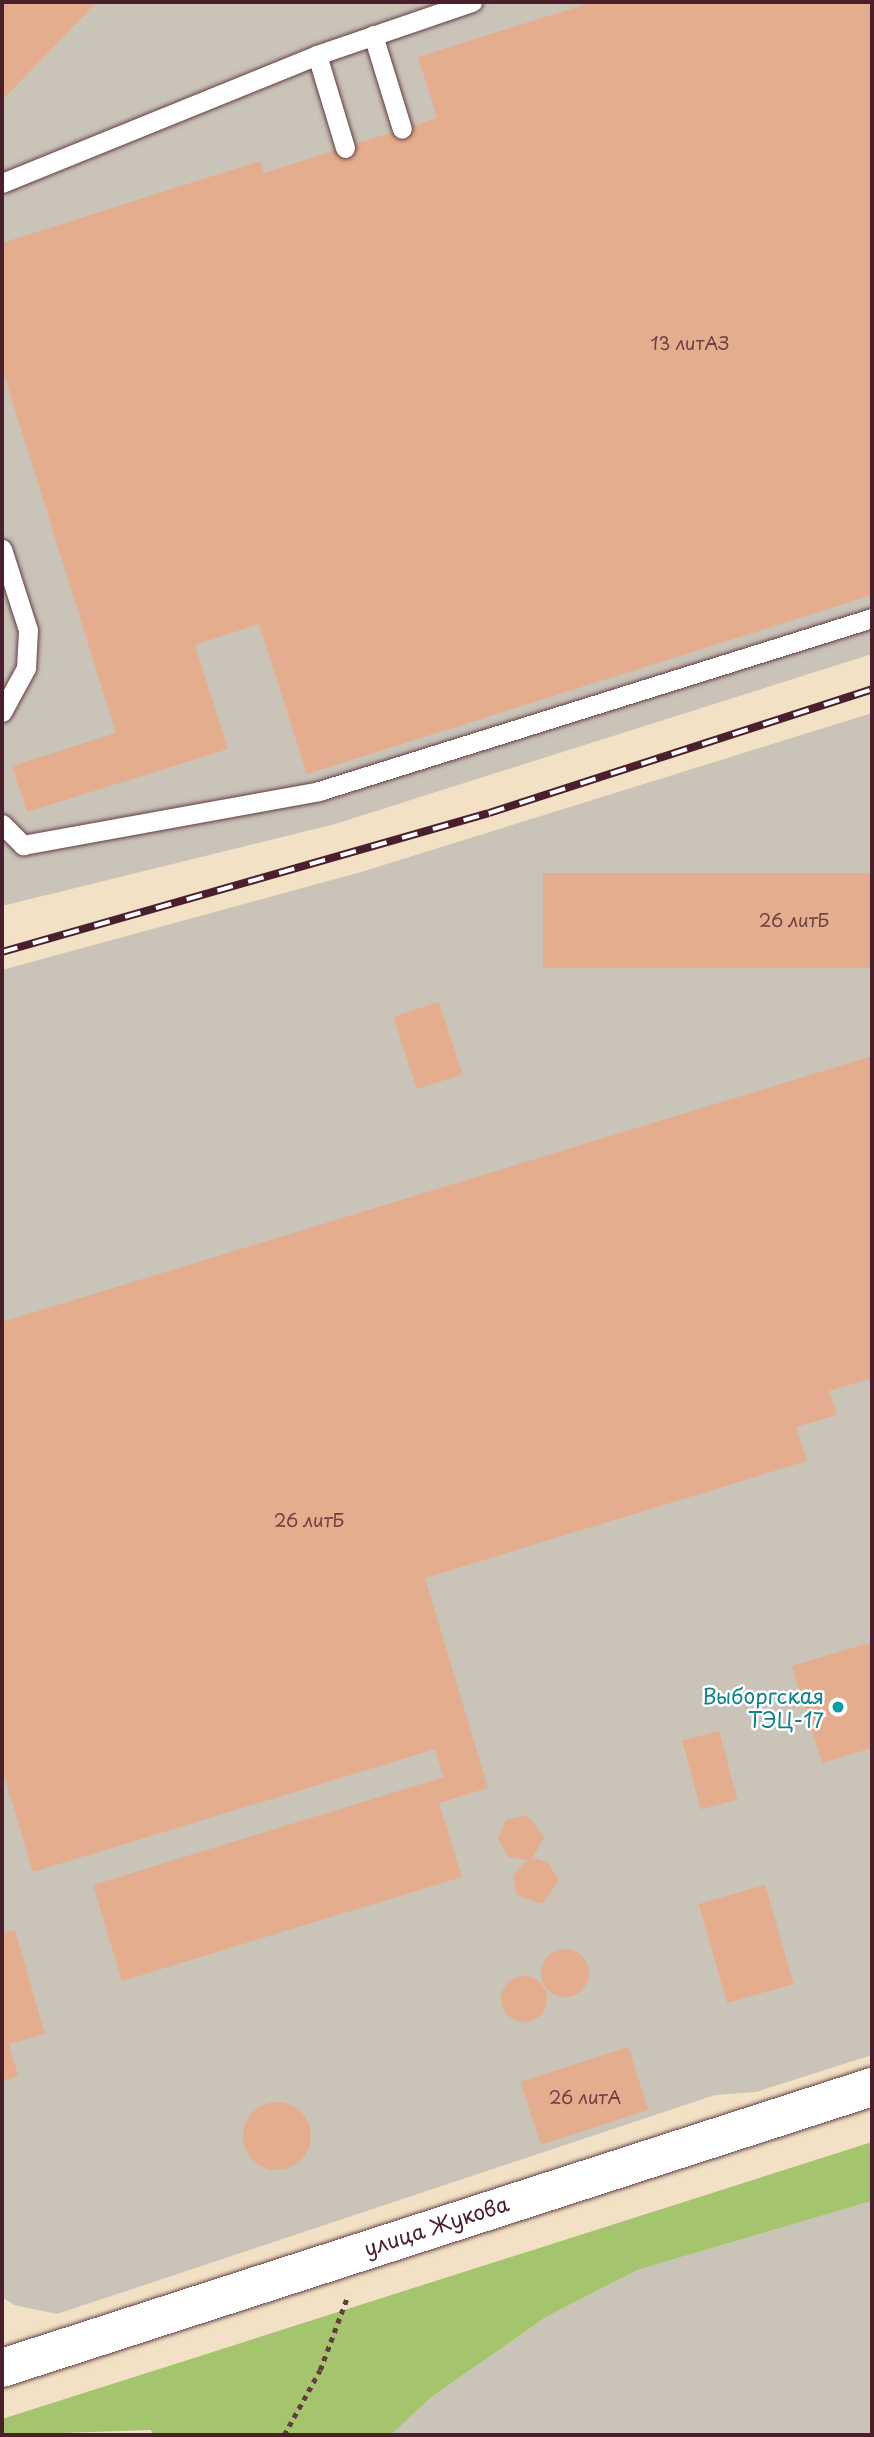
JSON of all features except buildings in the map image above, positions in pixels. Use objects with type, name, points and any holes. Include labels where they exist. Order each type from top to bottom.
[{"type":"street","name":"улица Жукова","points":[[2,2368],[363,2248],[872,2087]]},
{"type":"lane","points":[[2,183],[317,55],[472,2]]},
{"type":"lane","points":[[373,35],[402,129]]},
{"type":"lane","points":[[317,55],[345,148]]},
{"type":"lane","points":[[2,549],[28,630],[26,668],[2,712]]},
{"type":"lane","points":[[2,824],[23,845],[319,791],[872,618]]},
{"type":"path","points":[[284,2435],[320,2370],[363,2248]]},
{"type":"shaded area","points":[[97,2],[872,2],[872,654],[335,824],[2,906],[2,101]]},
{"type":"shaded area","points":[[872,713],[872,2055],[756,2092],[715,2095],[57,2314],[14,2305],[2,2297],[2,970],[361,872]]},
{"type":"shaded area","points":[[872,2201],[872,2435],[391,2435],[430,2398],[546,2317],[637,2270]]},
{"type":"green space","points":[[872,2142],[872,2201],[637,2270],[546,2317],[430,2398],[391,2435],[153,2435],[151,2430],[2,2435],[2,2419]]},
{"type":"railway","points":[[2,952],[489,813],[872,689]]},
{"type":"place","name":"Выборгская ТЭЦ-17","points":[[838,1707]]}]
